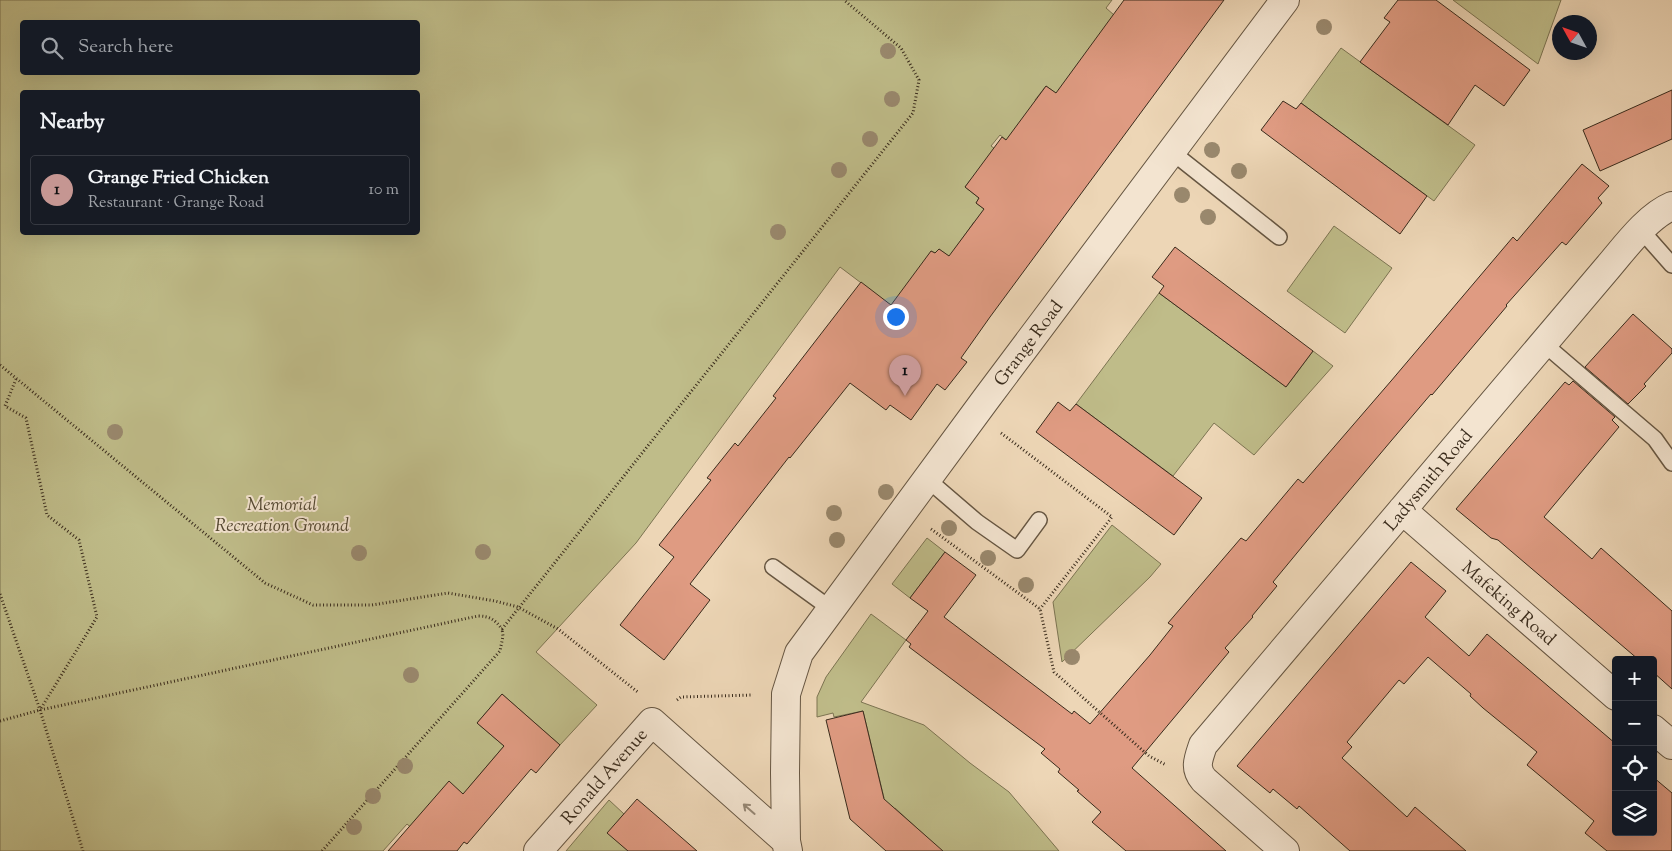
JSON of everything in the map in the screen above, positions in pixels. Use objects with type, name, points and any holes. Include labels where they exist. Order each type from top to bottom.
[{"type":"street","name":"Grange Road","points":[[787,846],[786,694],[799,653],[904,509],[1285,0]]},
{"type":"street","name":"Ladysmith Road","points":[[1284,851],[1199,774],[1197,764],[1203,745],[1641,230],[1664,209],[1672,206]]},
{"type":"street","name":"Mafeking Road","points":[[1402,510],[1612,693]]},
{"type":"street","name":"Ronald Avenue","points":[[538,851],[652,722],[787,846]]},
{"type":"street","points":[[1657,732],[1672,745]]},
{"type":"lane","points":[[1172,152],[1278,237]]},
{"type":"lane","points":[[1641,230],[1672,264]]},
{"type":"lane","points":[[1543,343],[1655,439],[1672,463]]},
{"type":"lane","points":[[927,479],[977,522],[1017,550],[1039,520]]},
{"type":"lane","points":[[773,566],[831,609]]},
{"type":"path","points":[[502,629],[913,113],[919,80],[901,48],[844,0]]},
{"type":"path","points":[[0,366],[265,583],[313,605],[372,605],[448,593],[518,607],[558,629],[641,694]]},
{"type":"path","points":[[16,379],[5,406],[26,418],[47,515],[79,540],[97,617],[40,710]]},
{"type":"path","points":[[904,509],[1040,609],[1054,672],[1149,756],[1165,765]]},
{"type":"path","points":[[0,594],[40,710],[83,851]]},
{"type":"path","points":[[0,722],[40,710],[478,616],[488,616],[496,621],[502,629],[503,636],[500,651],[322,851]]},
{"type":"path","points":[[675,702],[681,697],[786,694]]},
{"type":"green space","name":"Memorial Recreation Ground","points":[[0,0],[1112,0],[1106,8],[1114,15],[1085,114],[1046,86],[1035,100],[1046,107],[1009,142],[1000,135],[991,146],[1037,180],[975,182],[971,179],[965,187],[979,198],[976,203],[1005,225],[995,237],[974,222],[955,249],[969,271],[939,249],[935,253],[931,251],[905,316],[840,267],[636,543],[536,652],[597,705],[560,745],[502,694],[477,723],[504,746],[470,786],[497,809],[488,816],[449,782],[420,835],[407,824],[383,851],[0,851]]},
{"type":"green space","points":[[1453,0],[1561,0],[1556,15],[1552,15],[1552,25],[1538,64]]},
{"type":"green space","points":[[1341,48],[1475,145],[1434,201],[1301,103]]},
{"type":"green space","points":[[1334,226],[1392,268],[1345,333],[1287,291]]},
{"type":"green space","points":[[1159,293],[1286,387],[1313,351],[1333,366],[1254,455],[1214,423],[1173,476],[1076,404]]},
{"type":"green space","points":[[1112,525],[1161,564],[1150,577],[1062,662],[1053,602]]},
{"type":"green space","points":[[927,538],[945,552],[910,598],[892,584]]},
{"type":"green space","points":[[871,614],[906,640],[861,702],[924,725],[1009,792],[1059,851],[942,851],[895,808],[870,836],[852,806],[884,798],[863,711],[834,717],[833,713],[817,717],[817,697],[826,677]]},
{"type":"green space","points":[[609,800],[624,814],[608,833],[628,851],[566,851]]},
{"type":"building","points":[[1124,0],[1224,0],[990,317],[961,358],[967,362],[945,390],[937,384],[911,420],[890,405],[886,410],[850,383],[789,457],[690,584],[710,600],[664,660],[620,625],[674,557],[659,545],[711,480],[707,478],[735,443],[738,446],[776,398],[773,396],[861,282],[891,305],[931,251],[935,253],[939,249],[949,256],[984,209],[976,203],[979,198],[965,187],[1002,137],[1006,140],[1046,86],[1056,93]]},
{"type":"building","points":[[1398,0],[1436,0],[1530,70],[1504,106],[1475,85],[1448,125],[1360,62],[1390,22],[1384,18]]},
{"type":"building","points":[[1672,90],[1672,139],[1600,171],[1583,130]]},
{"type":"building","points":[[1283,101],[1296,109],[1301,103],[1427,196],[1400,234],[1261,130]]},
{"type":"building","points":[[1582,164],[1609,186],[1598,198],[1602,203],[1566,245],[1562,242],[1506,305],[1432,395],[1311,536],[1273,582],[1277,586],[1253,617],[1225,648],[1229,652],[1132,768],[1226,851],[1126,851],[1092,822],[1101,812],[1058,772],[1060,769],[1041,753],[1045,749],[909,647],[911,644],[906,640],[928,611],[910,598],[945,552],[976,575],[944,617],[1072,714],[1074,711],[1090,724],[1173,626],[1168,623],[1241,538],[1246,541],[1298,479],[1303,483],[1513,237],[1517,241]]},
{"type":"building","points":[[1175,247],[1313,351],[1286,387],[1159,293],[1164,286],[1152,277]]},
{"type":"building","points":[[1633,314],[1672,349],[1672,353],[1644,384],[1646,386],[1628,404],[1585,367]]},
{"type":"building","points":[[1573,381],[1615,417],[1612,420],[1619,427],[1544,517],[1592,559],[1601,548],[1672,611],[1672,689],[1657,676],[1657,656],[1634,656],[1498,540],[1491,538],[1456,509],[1565,382],[1569,385]]},
{"type":"building","points":[[1058,402],[1070,411],[1076,404],[1202,498],[1174,535],[1036,432]]},
{"type":"building","points":[[1411,562],[1446,591],[1425,617],[1469,656],[1487,634],[1612,741],[1612,836],[1657,836],[1657,780],[1672,793],[1672,851],[1607,851],[1585,833],[1594,821],[1527,765],[1537,752],[1483,708],[1470,696],[1471,694],[1428,657],[1404,684],[1399,680],[1347,742],[1352,747],[1342,758],[1407,817],[1415,807],[1466,851],[1350,851],[1299,806],[1297,809],[1273,789],[1270,793],[1237,766]]},
{"type":"building","points":[[502,694],[560,745],[536,773],[531,769],[467,844],[464,842],[457,851],[388,851],[449,781],[463,794],[504,746],[477,723]]},
{"type":"building","points":[[863,711],[884,799],[943,851],[886,851],[850,819],[826,720]]},
{"type":"building","points":[[637,799],[697,851],[628,851],[607,833]]},
{"type":"place","name":"Grange Fried Chicken","points":[[905,396]]}]
